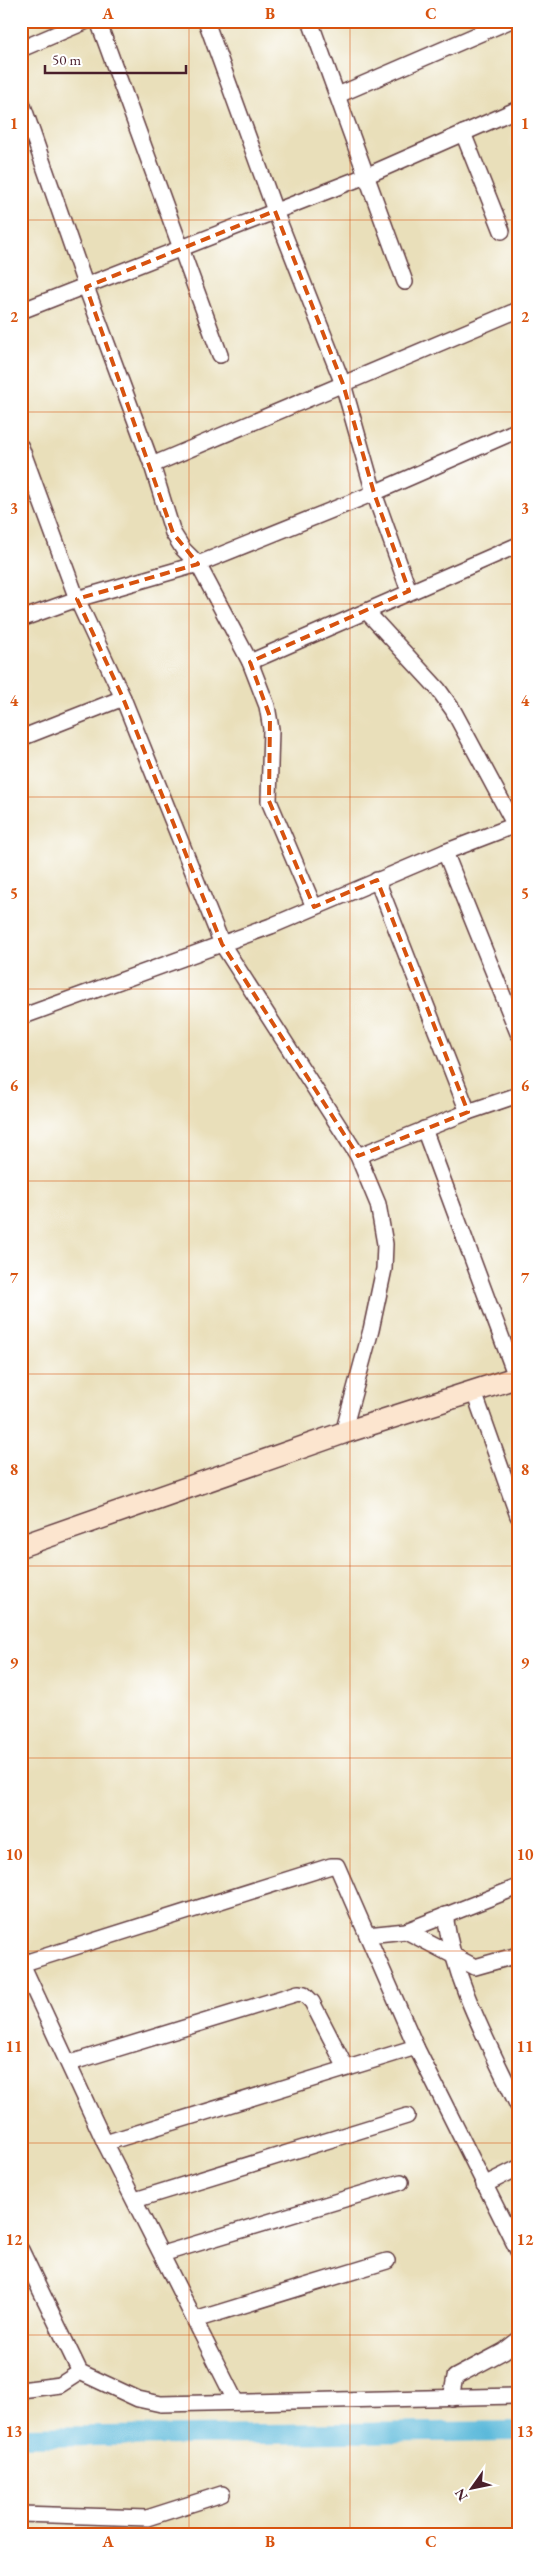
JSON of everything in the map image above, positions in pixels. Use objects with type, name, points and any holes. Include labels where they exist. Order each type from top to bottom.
[{"type":"street","points":[[21,49],[87,21]]},
{"type":"street","points":[[98,21],[179,248],[220,355]]},
{"type":"street","points":[[206,21],[275,211],[343,384],[374,493],[409,591]]},
{"type":"street","points":[[310,21],[368,175],[405,282]]},
{"type":"street","points":[[338,95],[509,21]]},
{"type":"street","points":[[514,21],[518,29]]},
{"type":"street","points":[[21,100],[86,287],[152,465],[173,533],[183,549],[198,564],[250,662],[270,718],[269,800],[314,907]]},
{"type":"street","points":[[21,311],[368,175],[518,109]]},
{"type":"street","points":[[464,133],[502,231]]},
{"type":"street","points":[[152,465],[518,310]]},
{"type":"street","points":[[21,618],[77,599],[198,564],[374,493],[518,430]]},
{"type":"street","points":[[21,447],[77,599],[123,698],[222,944],[358,1156],[378,1204],[386,1244],[379,1298],[343,1433]]},
{"type":"street","points":[[250,662],[518,545]]},
{"type":"street","points":[[21,1017],[222,944],[444,852],[517,827],[453,710],[438,689],[367,612]]},
{"type":"street","points":[[21,738],[123,698]]},
{"type":"street","points":[[444,852],[518,1033]]},
{"type":"street","points":[[377,880],[468,1112]]},
{"type":"street","points":[[358,1156],[468,1112],[517,1098]]},
{"type":"street","points":[[21,1546],[343,1433],[517,1378],[424,1129]]},
{"type":"street","points":[[474,1392],[518,1516]]},
{"type":"street","points":[[236,2402],[136,2200],[105,2143],[70,2063],[22,1964],[331,1866],[337,1866],[341,1871],[416,2047],[518,2251]]},
{"type":"street","points":[[367,1935],[406,1931],[518,1887]]},
{"type":"street","points":[[445,1915],[452,1956],[469,2002],[518,2106]]},
{"type":"street","points":[[406,1931],[475,1968],[518,1955]]},
{"type":"street","points":[[70,2063],[298,1993],[304,1994],[312,2002],[346,2068]]},
{"type":"street","points":[[105,2143],[416,2047]]},
{"type":"street","points":[[136,2200],[407,2116]]},
{"type":"street","points":[[484,2185],[518,2168]]},
{"type":"street","points":[[162,2254],[401,2182]]},
{"type":"street","points":[[21,2250],[80,2372],[115,2389],[150,2402],[518,2396]]},
{"type":"street","points":[[195,2320],[387,2262]]},
{"type":"street","points":[[451,2398],[453,2381],[458,2375],[504,2351],[518,2340]]},
{"type":"street","points":[[21,2390],[60,2385],[80,2372]]},
{"type":"street","points":[[21,2514],[146,2518],[222,2494]]},
{"type":"highlighted area","points":[[275,211],[343,384],[374,493],[409,591],[250,662],[270,717],[269,801],[314,907],[377,880],[468,1112],[358,1156],[222,944],[123,698],[77,599],[198,564],[173,533],[86,287]]},
{"type":"waterway","points":[[21,2437],[518,2431]]}]
